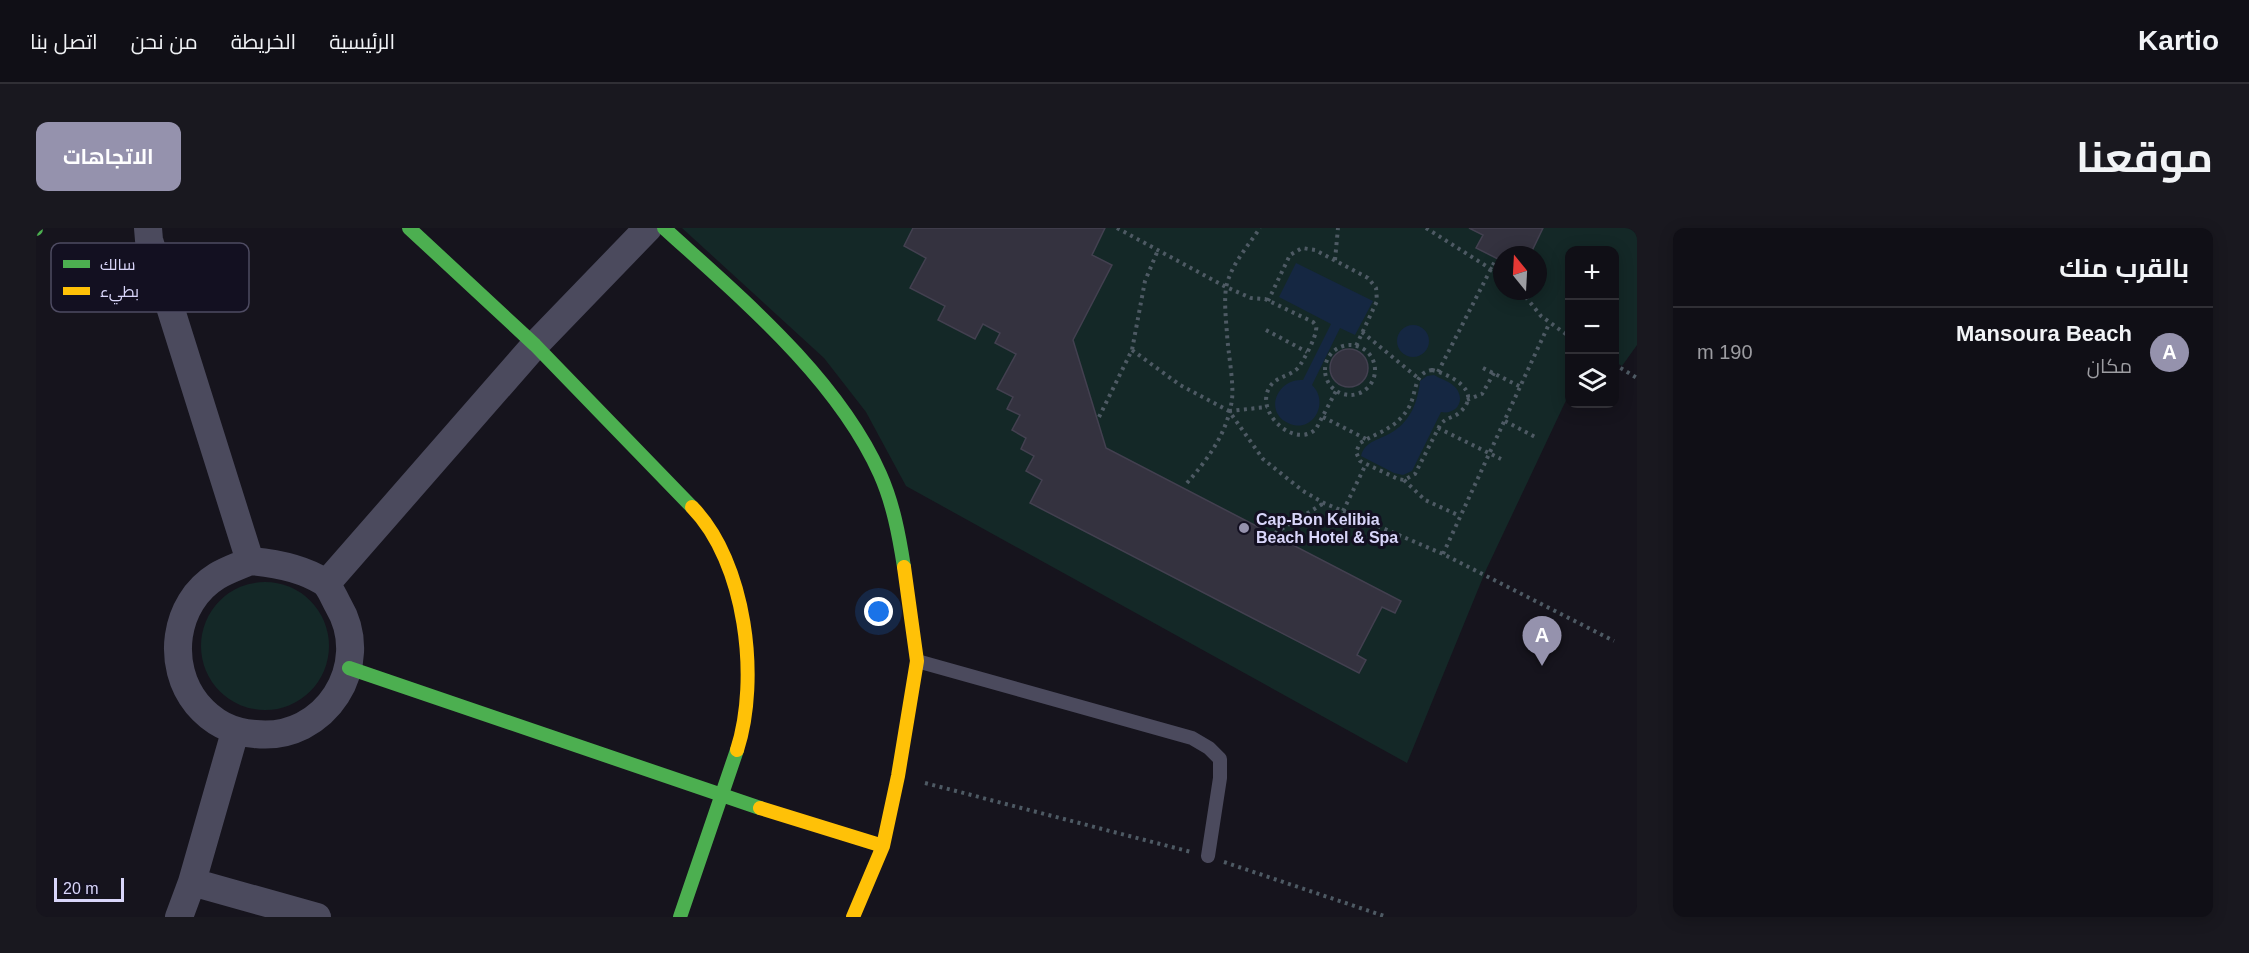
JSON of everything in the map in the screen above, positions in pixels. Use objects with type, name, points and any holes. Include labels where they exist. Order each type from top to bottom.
[{"type":"street","points":[[148,228],[149,243]]},
{"type":"street","points":[[409,228],[535,345],[700,515],[721,550],[741,609],[748,661],[744,729],[680,917]]},
{"type":"street","points":[[326,584],[535,345],[648,228]]},
{"type":"street","points":[[664,228],[750,308],[806,365],[846,414],[880,474],[898,526],[917,661],[898,776],[882,846],[853,917]]},
{"type":"street","points":[[171,312],[250,561]]},
{"type":"street","points":[[250,561],[276,563],[305,573],[326,584],[344,614],[351,641],[349,668],[334,701],[307,726],[272,736],[235,732],[207,716],[187,691],[177,661],[179,629],[192,600],[216,577],[250,561]]},
{"type":"street","points":[[349,668],[723,796],[882,846]]},
{"type":"street","points":[[179,917],[192,882],[235,732]]},
{"type":"street","points":[[192,882],[317,917]]},
{"type":"lane","points":[[917,661],[1192,738],[1209,748],[1220,759],[1220,778],[1208,856]]},
{"type":"path","points":[[1117,228],[1227,287],[1251,298],[1268,301],[1309,320],[1316,326],[1316,334],[1297,369],[1282,376],[1271,385],[1266,400],[1267,407],[1285,430],[1299,436],[1311,434],[1336,392]]},
{"type":"path","points":[[1187,483],[1206,462],[1229,411],[1232,388],[1225,303],[1227,287],[1230,276],[1260,228]]},
{"type":"path","points":[[1335,260],[1338,228]]},
{"type":"path","points":[[1425,228],[1491,268]]},
{"type":"path","points":[[1268,301],[1290,255],[1296,251],[1309,248],[1335,260],[1368,278],[1376,288],[1377,301],[1356,346]]},
{"type":"path","points":[[1099,417],[1132,350],[1145,281],[1158,250]]},
{"type":"path","points":[[1438,372],[1493,264]]},
{"type":"path","points":[[1529,300],[1549,324],[1565,334]]},
{"type":"path","points":[[1443,554],[1549,324]]},
{"type":"path","points":[[1266,330],[1307,352]]},
{"type":"path","points":[[1362,332],[1418,378]]},
{"type":"path","points":[[1356,346],[1369,354],[1373,361],[1374,376],[1371,384],[1359,394],[1351,396],[1336,392],[1330,386],[1324,372],[1328,357],[1340,347],[1356,346]]},
{"type":"path","points":[[1132,350],[1180,385],[1229,411],[1263,459],[1288,481],[1324,503],[1443,554],[1614,640]]},
{"type":"path","points":[[1619,367],[1637,378]]},
{"type":"path","points":[[1483,368],[1521,387]]},
{"type":"path","points":[[1404,480],[1415,474],[1445,418],[1458,414],[1467,400],[1466,389],[1462,384],[1438,372],[1426,371],[1418,378],[1414,394],[1403,415],[1386,431],[1360,442],[1356,452],[1360,461],[1404,480],[1425,500],[1460,516]]},
{"type":"path","points":[[1467,400],[1482,394],[1494,373]]},
{"type":"path","points":[[1229,411],[1267,407]]},
{"type":"path","points":[[1323,417],[1366,439]]},
{"type":"path","points":[[1505,421],[1537,438]]},
{"type":"path","points":[[1438,428],[1501,459]]},
{"type":"path","points":[[1343,511],[1366,464]]},
{"type":"path","points":[[1275,533],[1324,503]]},
{"type":"path","points":[[898,776],[1208,856],[1387,917]]},
{"type":"green space","name":"Cap-Bon Kelibia Beach Hotel & Spa","points":[[682,228],[1637,228],[1637,345],[1622,366],[1619,364],[1619,246],[1565,246],[1565,402],[1486,570],[1407,763],[906,486],[866,412],[824,358]]},
{"type":"green space","points":[[265,582],[278,583],[301,592],[319,610],[328,633],[328,659],[319,682],[301,700],[278,709],[265,710],[252,709],[229,700],[211,682],[202,659],[201,646],[202,633],[211,610],[229,592],[252,583]]},
{"type":"water","points":[[1296,263],[1373,301],[1355,335],[1340,328],[1312,385],[1319,400],[1316,415],[1305,425],[1297,426],[1280,418],[1275,404],[1277,396],[1287,384],[1303,380],[1331,324],[1279,297]]},
{"type":"water","points":[[1413,325],[1424,330],[1429,341],[1424,352],[1413,357],[1402,352],[1397,341],[1402,330]]},
{"type":"water","points":[[1434,375],[1456,388],[1460,402],[1455,409],[1441,412],[1412,471],[1403,475],[1394,473],[1361,456],[1370,443],[1400,427],[1409,416],[1415,403],[1420,381],[1427,376]]},
{"type":"building","points":[[913,228],[1105,228],[1092,255],[1112,265],[1073,340],[1106,448],[1401,601],[1395,613],[1382,607],[1357,655],[1366,660],[1359,673],[1030,503],[1042,480],[1026,471],[1034,456],[1021,449],[1026,438],[1012,430],[1020,415],[1007,409],[1013,397],[997,389],[1016,354],[995,343],[1000,333],[983,324],[975,339],[938,320],[945,306],[910,288],[926,258],[904,246]]},
{"type":"building","points":[[1469,228],[1543,228],[1534,246],[1493,246],[1493,256],[1476,248],[1483,235]]},
{"type":"building","points":[[1349,349],[1362,355],[1368,368],[1362,381],[1349,387],[1336,381],[1330,368],[1336,355]]},
{"type":"traffic: fast","points":[[409,228],[535,345],[692,507]]},
{"type":"traffic: fast","points":[[664,228],[785,341],[839,405],[862,439],[885,485],[895,519],[904,567]]},
{"type":"traffic: fast","points":[[349,668],[760,808]]},
{"type":"traffic: fast","points":[[680,917],[737,750]]},
{"type":"traffic: slow","points":[[692,507],[710,530],[725,558],[736,589],[743,622],[747,656],[747,690],[744,721],[737,750]]},
{"type":"traffic: slow","points":[[853,917],[883,846],[898,776],[917,661],[904,567]]},
{"type":"traffic: slow","points":[[760,808],[883,846]]},
{"type":"place","name":"Cap-Bon Kelibia Beach Hotel & Spa","points":[[1244,528]]},
{"type":"place","name":"Mansoura Beach","points":[[1542,666]]}]
